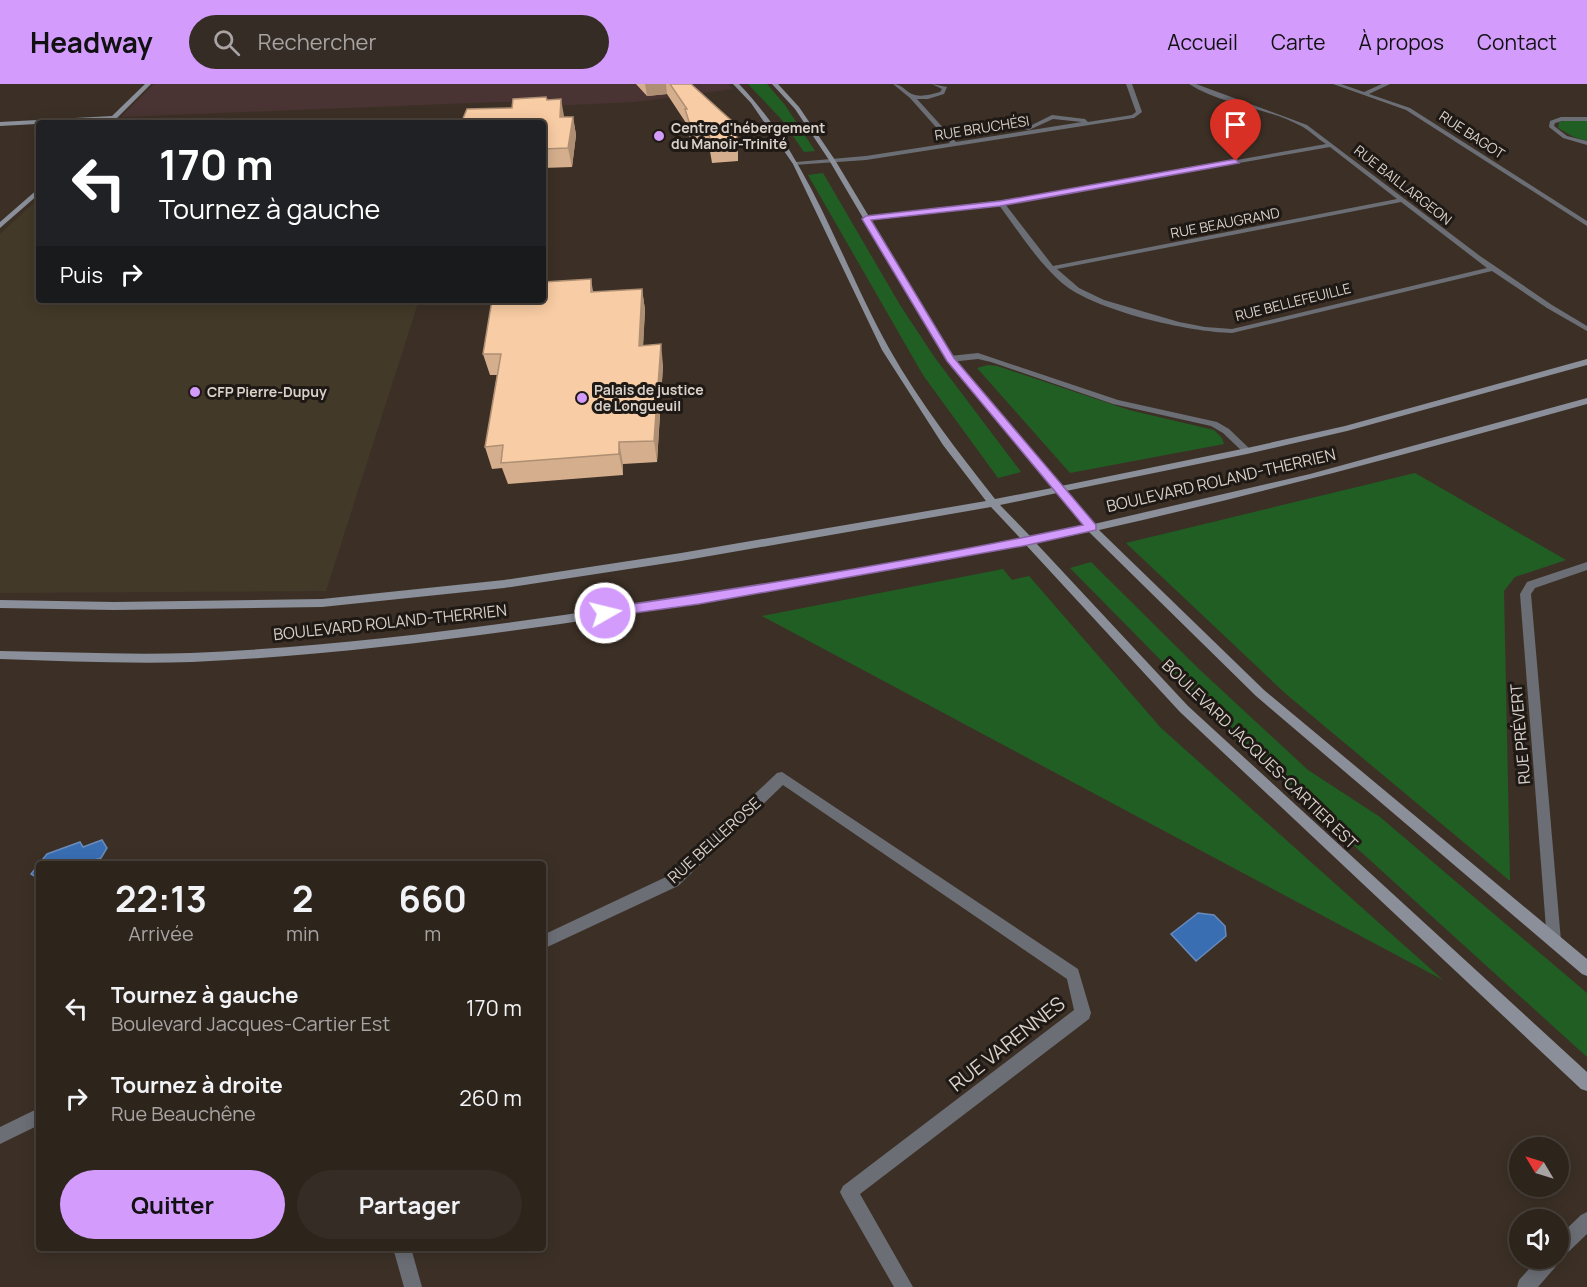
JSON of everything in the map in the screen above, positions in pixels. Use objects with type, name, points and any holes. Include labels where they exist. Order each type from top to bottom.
[{"type":"main road","points":[[76,120],[114,118],[148,84]]},
{"type":"main road","name":"BOULEVARD JACQUES-CARTIER EST","points":[[736,84],[753,102],[796,164],[886,350],[946,443],[993,503],[1184,709],[1587,1083]]},
{"type":"main road","points":[[776,84],[797,108],[832,160],[950,359],[1091,528],[1260,693],[1587,969]]},
{"type":"main road","points":[[0,124],[36,122]]},
{"type":"main road","points":[[0,226],[36,193]]},
{"type":"main road","name":"BOULEVARD ROLAND-THERRIEN","points":[[0,604],[114,606],[336,601],[539,578],[681,557],[993,503],[1246,451],[1347,428],[1587,362]]},
{"type":"main road","name":"BOULEVARD ROLAND-THERRIEN","points":[[0,655],[191,657],[435,637],[699,599],[1091,528],[1387,457],[1587,401]]},
{"type":"street","points":[[896,84],[912,97],[955,145]]},
{"type":"street","points":[[912,97],[928,97],[942,93],[945,88],[935,84]]},
{"type":"street","name":"RUE BRUCHÉSI","points":[[796,164],[955,145],[1134,116],[1139,112],[1129,84]]},
{"type":"street","name":"RUE BAILLARGEON","points":[[1192,84],[1223,98],[1297,122],[1331,145],[1491,269],[1532,297],[1587,329]]},
{"type":"street","name":"RUE BAGOT","points":[[1336,84],[1408,109],[1587,224]]},
{"type":"street","points":[[1366,93],[1387,84]]},
{"type":"street","points":[[1015,135],[1052,117],[1096,123]]},
{"type":"street","points":[[1587,118],[1561,119],[1552,122],[1551,126],[1565,137],[1587,143]]},
{"type":"street","points":[[866,219],[1000,203],[1331,145]]},
{"type":"street","name":"RUE BEAUGRAND","points":[[1053,268],[1403,200]]},
{"type":"street","name":"RUE BELLEFEUILLE","points":[[1000,203],[1053,268],[1077,290],[1106,303],[1181,326],[1210,331],[1232,331],[1491,269]]},
{"type":"street","name":"BOULEVARD ROLAND-THERRIEN","points":[[950,359],[978,356],[1116,402],[1214,424],[1226,431],[1246,451]]},
{"type":"street","name":"RUE PRÉVERT","points":[[1554,941],[1525,594],[1531,585],[1587,566]]},
{"type":"street","name":"RUE BELLEROSE","points":[[546,941],[673,880],[782,777]]},
{"type":"street","name":"RUE VARENNES","points":[[782,777],[1073,975],[1083,1013],[849,1192],[904,1287]]},
{"type":"street","points":[[0,1136],[36,1118]]},
{"type":"street","points":[[1569,1240],[1587,1221]]},
{"type":"street","points":[[403,1251],[413,1287]]},
{"type":"street","points":[[1526,1287],[1542,1269]]},
{"type":"shaded area","points":[[154,84],[728,84],[733,89],[635,102],[550,106],[529,102],[495,102],[121,117]]},
{"type":"shaded area","name":"CFP Pierre-Dupuy","points":[[36,201],[36,303],[418,303],[326,591],[0,593],[0,234]]},
{"type":"green space","points":[[748,84],[767,84],[785,105],[815,151],[804,152],[782,120]]},
{"type":"green space","points":[[1587,121],[1587,141],[1558,128],[1559,122]]},
{"type":"green space","points":[[823,173],[900,305],[935,358],[1021,472],[998,478],[923,375],[808,175]]},
{"type":"green space","points":[[988,365],[1129,410],[1214,430],[1222,438],[1224,444],[1070,473],[977,368]]},
{"type":"green space","points":[[1415,473],[1566,560],[1515,577],[1504,591],[1510,881],[1286,694],[1126,543]]},
{"type":"green space","points":[[1091,562],[1200,670],[1308,770],[1380,817],[1587,993],[1587,1057],[1296,793],[1201,701],[1070,568]]},
{"type":"green space","points":[[1003,569],[1012,580],[1029,576],[1161,728],[1443,980],[762,616]]},
{"type":"water","points":[[102,840],[107,848],[101,858],[91,861],[41,861],[47,854],[80,842],[83,847]]},
{"type":"water","points":[[36,868],[36,877],[31,874]]},
{"type":"water","points":[[1198,913],[1214,915],[1225,926],[1226,936],[1196,961],[1171,934]]},
{"type":"building","points":[[670,84],[691,84],[734,123],[738,143],[711,145],[708,127],[691,128],[685,109],[687,109]]},
{"type":"building","points":[[546,97],[547,100],[561,99],[560,117],[573,117],[568,148],[546,149],[546,120],[462,120],[467,109],[512,108],[513,99]]},
{"type":"building","name":"Palais de justice de Longueuil","points":[[591,279],[591,292],[642,289],[639,346],[661,344],[654,441],[619,442],[619,454],[501,463],[503,445],[485,447],[501,354],[483,354],[492,303],[546,303],[546,282]]},
{"type":"place","name":"Centre d'hébergement du Manoir-Trinité","points":[[659,136]]},
{"type":"place","name":"CFP Pierre-Dupuy","points":[[195,392]]},
{"type":"place","name":"Palais de justice de Longueuil","points":[[582,398]]},
{"type":"route","points":[[605,613],[699,599],[997,547],[1091,528],[950,359],[866,219],[1000,203],[1236,161]]}]
